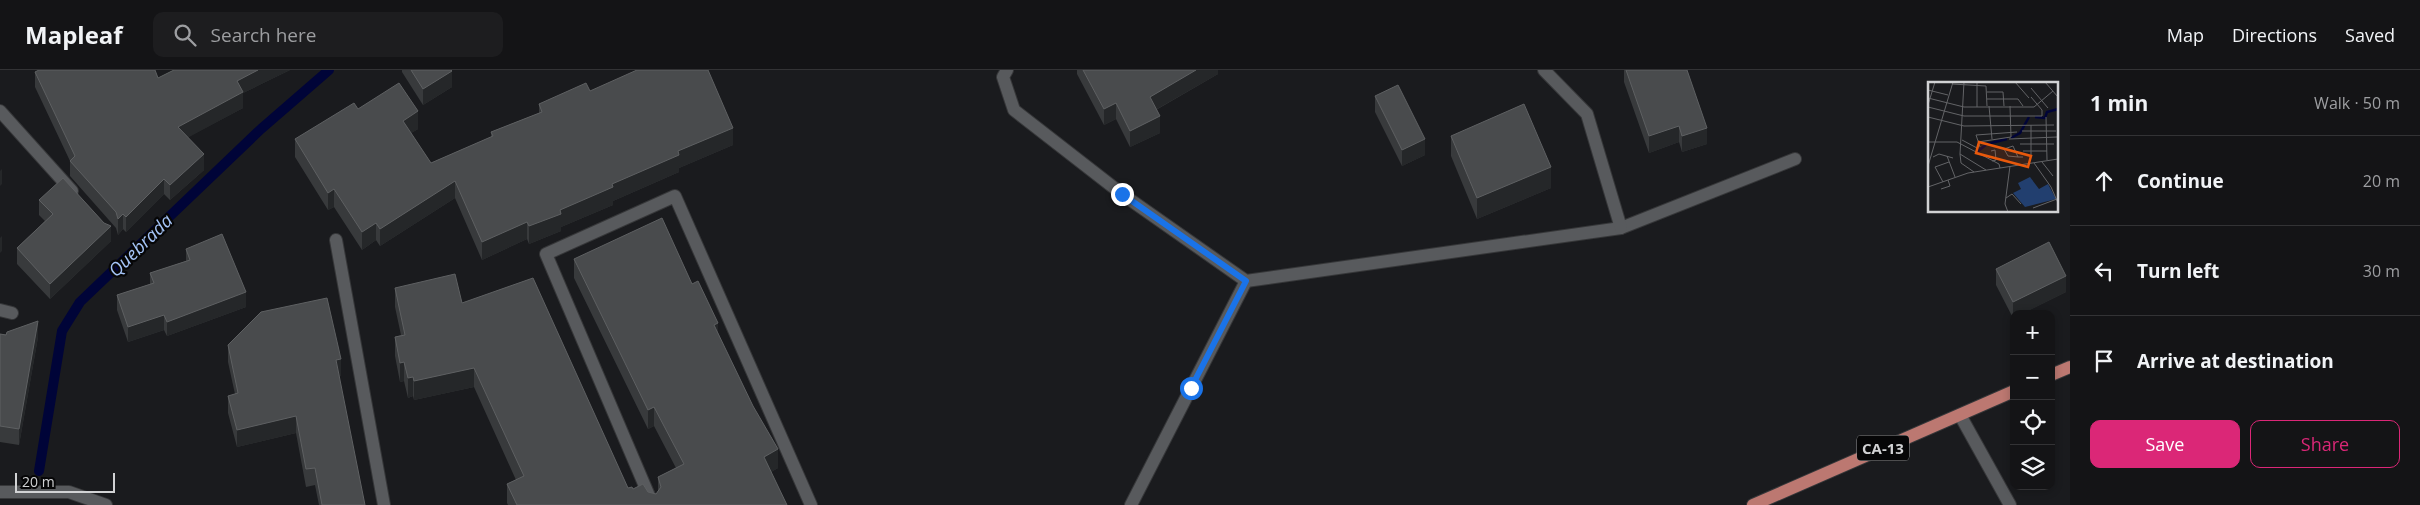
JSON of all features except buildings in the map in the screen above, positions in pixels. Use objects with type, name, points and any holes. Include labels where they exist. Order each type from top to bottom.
[{"type":"main road","points":[[2055,373],[2070,367]]},
{"type":"main road","name":"CA-13","points":[[1753,505],[2010,393]]},
{"type":"street","points":[[1006,70],[1003,77],[1014,110],[1122,194],[1246,281],[1621,228],[1795,159]]},
{"type":"street","points":[[1544,70],[1587,114],[1621,228]]},
{"type":"street","points":[[0,111],[78,197]]},
{"type":"street","points":[[653,505],[546,254],[675,196],[811,505]]},
{"type":"street","points":[[336,240],[384,505]]},
{"type":"street","points":[[1131,505],[1246,281]]},
{"type":"street","points":[[1960,415],[2010,505]]},
{"type":"street","points":[[0,492],[69,492],[106,505]]},
{"type":"waterway","name":"Quebrada","points":[[39,471],[62,331],[80,302],[261,129],[329,70]]},
{"type":"route","points":[[1122,194],[1246,281],[1191,388]]}]
